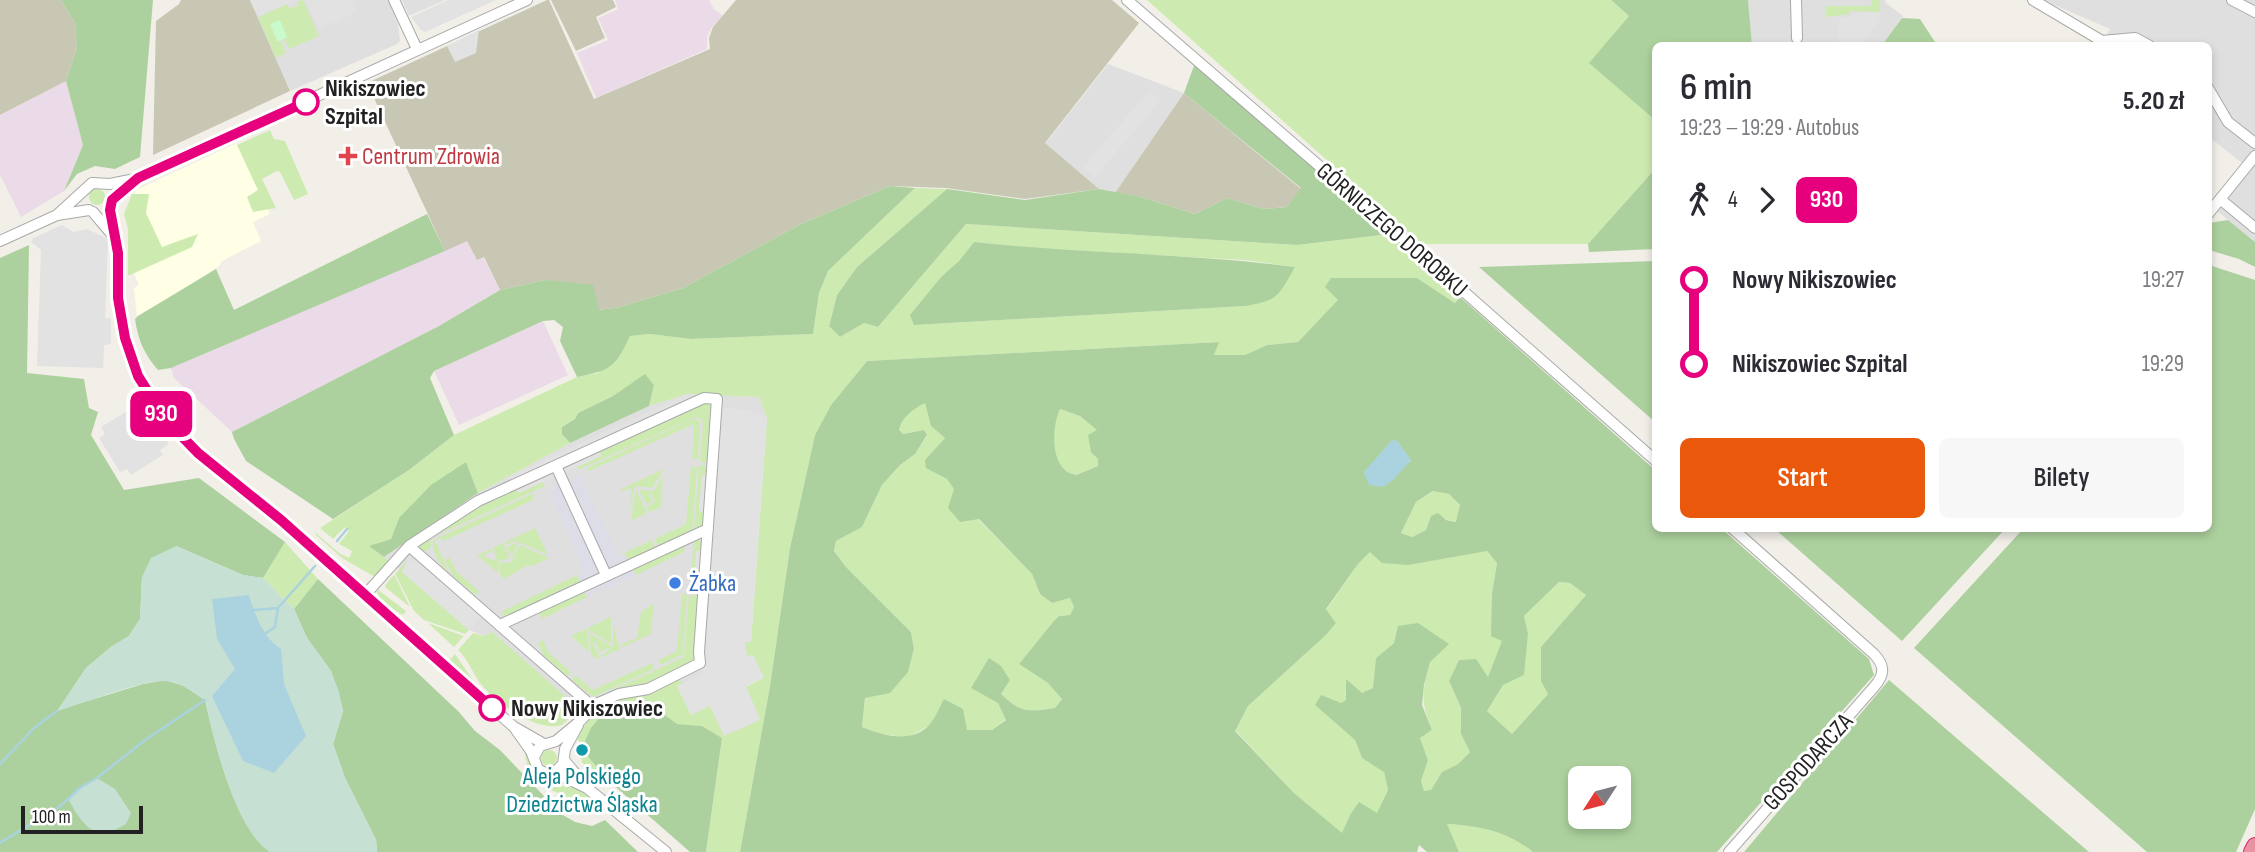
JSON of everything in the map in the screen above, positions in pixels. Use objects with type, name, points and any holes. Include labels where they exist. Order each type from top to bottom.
[{"type":"highway","points":[[2252,852],[2255,846]]},
{"type":"street","points":[[394,0],[417,49]]},
{"type":"street","points":[[0,241],[57,215],[92,183],[105,184],[138,178],[527,0]]},
{"type":"street","name":"GÓRNICZEGO DOROBKU","points":[[1127,0],[1652,457]]},
{"type":"street","points":[[1796,0],[1797,38]]},
{"type":"street","points":[[2034,0],[2102,41],[2135,38],[2142,42]]},
{"type":"street","points":[[2232,0],[2255,12]]},
{"type":"street","points":[[2212,95],[2228,122],[2255,143]]},
{"type":"street","points":[[2212,209],[2255,156]]},
{"type":"street","points":[[57,215],[103,211],[138,178]]},
{"type":"street","points":[[105,184],[111,191],[118,253],[118,298],[125,338],[138,376],[156,407],[190,446],[271,511],[514,727],[547,744],[557,746],[587,788],[666,852]]},
{"type":"street","points":[[83,193],[83,202],[115,238]]},
{"type":"street","points":[[2220,199],[2255,228]]},
{"type":"street","points":[[365,595],[409,546],[478,501],[704,398],[717,399],[700,663],[648,689],[619,694],[593,706],[579,722],[537,749],[534,757]]},
{"type":"street","points":[[556,466],[606,575]]},
{"type":"street","points":[[500,626],[708,529]]},
{"type":"street","name":"GOSPODARCZA","points":[[1729,852],[1874,687],[1884,670],[1882,662],[1874,654],[1737,532]]},
{"type":"street","points":[[409,546],[593,706]]},
{"type":"street","points":[[554,773],[561,768],[579,722]]},
{"type":"street","points":[[514,727],[541,772],[554,773],[587,788]]},
{"type":"shaded area","points":[[0,0],[61,0],[75,23],[77,48],[66,81],[0,115]]},
{"type":"shaded area","points":[[181,0],[250,0],[290,91],[153,155],[156,21]]},
{"type":"shaded area","points":[[250,0],[388,0],[398,24],[400,41],[290,91]]},
{"type":"shaded area","points":[[250,0],[296,0],[258,17]]},
{"type":"shaded area","points":[[306,0],[351,0],[356,12],[319,29]]},
{"type":"shaded area","points":[[402,0],[445,0],[409,16]]},
{"type":"shaded area","points":[[448,0],[496,0],[425,32],[411,17]]},
{"type":"shaded area","points":[[547,0],[594,99],[710,49],[709,38],[713,27],[736,0],[1112,0],[1139,23],[1045,143],[1099,189],[1025,199],[946,188],[890,186],[799,225],[683,288],[620,307],[599,310],[546,280],[500,290],[484,257],[477,260],[467,241],[445,251],[367,83]]},
{"type":"shaded area","points":[[551,0],[613,0],[616,7],[596,17],[605,38],[576,51]]},
{"type":"shaded area","points":[[615,0],[709,0],[714,9],[723,16],[707,37],[707,49],[596,98],[577,53],[608,40],[598,18],[618,9]]},
{"type":"shaded area","points":[[1748,0],[1885,0],[1903,16],[1884,42],[1752,42]]},
{"type":"shaded area","points":[[2043,0],[2255,0],[2255,242],[2216,210],[2251,170],[2212,139],[2212,42],[2103,42],[2110,29]]},
{"type":"shaded area","points":[[1861,12],[1880,12],[1880,20],[1863,42],[1838,42],[1839,19]]},
{"type":"shaded area","points":[[479,30],[476,53],[455,62],[447,46]]},
{"type":"shaded area","points":[[1108,64],[1184,93],[1115,193],[1099,189],[1045,144]]},
{"type":"shaded area","points":[[66,81],[83,145],[64,191],[21,217],[0,175],[0,115]]},
{"type":"shaded area","points":[[1149,91],[1161,100],[1095,177],[1083,167]]},
{"type":"shaded area","points":[[1184,93],[1301,189],[1287,207],[1263,209],[1227,198],[1195,214],[1141,197],[1115,193]]},
{"type":"shaded area","points":[[237,143],[270,214],[253,222],[261,241],[222,261],[219,266],[179,293],[137,316],[134,288],[139,285],[133,271],[132,199],[136,190]]},
{"type":"shaded area","points":[[62,225],[74,232],[87,229],[108,239],[105,318],[111,318],[111,344],[104,345],[103,368],[37,366],[41,250],[31,242],[33,238]]},
{"type":"shaded area","points":[[467,240],[477,260],[483,257],[500,290],[439,326],[232,432],[174,378],[171,368]]},
{"type":"shaded area","points":[[543,321],[568,375],[459,425],[434,371]]},
{"type":"shaded area","name":"Nowy Nikiszowiec","points":[[687,394],[759,397],[767,418],[747,657],[591,728],[574,704],[484,636],[469,630],[384,557],[478,493],[570,443],[649,406]]},
{"type":"shaded area","points":[[687,394],[689,401],[596,445],[601,456],[519,493],[510,476]]},
{"type":"shaded area","points":[[136,406],[140,411],[147,407],[164,430],[161,435],[169,444],[160,450],[163,455],[131,475],[127,469],[120,472],[99,438],[105,434],[101,427]]},
{"type":"shaded area","points":[[718,407],[747,410],[767,418],[751,642],[745,642],[747,657],[753,655],[764,677],[746,686],[760,720],[724,736],[710,706],[691,715],[677,686],[703,674],[701,648],[705,588],[694,587],[696,551],[702,551],[705,512],[699,511],[702,475],[712,476]]},
{"type":"shaded area","points":[[581,475],[618,556],[624,553],[636,575],[587,597],[577,575],[584,571],[548,491]]},
{"type":"shaded area","points":[[176,546],[243,575],[263,578],[294,609],[307,638],[331,671],[339,692],[343,710],[333,744],[345,778],[376,840],[377,852],[270,852],[246,825],[236,805],[220,760],[205,700],[182,685],[156,681],[57,711],[86,668],[129,636],[140,619],[142,577],[151,558]]},
{"type":"shaded area","points":[[415,559],[481,616],[469,630],[402,572],[408,560],[411,563]]},
{"type":"shaded area","points":[[97,778],[115,789],[131,813],[126,824],[105,833],[88,827],[69,800],[80,788]]},
{"type":"green space","points":[[61,0],[153,0],[140,157],[115,169],[95,166],[77,174],[64,191],[83,145],[66,81],[77,48],[75,23]]},
{"type":"green space","points":[[303,0],[319,36],[289,49],[284,39],[287,38],[271,24],[286,53],[276,58],[258,17],[287,4],[290,9]]},
{"type":"green space","points":[[1147,0],[1611,0],[1629,16],[1590,63],[1652,117],[1652,172],[1588,244],[1421,244]]},
{"type":"green space","points":[[1611,0],[1748,0],[1752,42],[1652,42],[1652,117],[1589,63],[1629,16]]},
{"type":"green space","points":[[1872,0],[1880,0],[1880,12],[1850,11],[1850,14],[1826,17],[1826,6],[1871,6]]},
{"type":"green space","points":[[1902,18],[1920,19],[1935,42],[1884,42]]},
{"type":"green space","points":[[280,20],[287,37],[278,42],[270,24]]},
{"type":"green space","points":[[1195,63],[1390,234],[1297,245],[966,224],[878,327],[864,323],[840,337],[829,326],[837,295],[857,267],[947,189],[1025,200],[1099,189],[1141,197],[1195,214],[1227,198],[1263,209],[1287,207],[1301,188],[1184,93]]},
{"type":"green space","points":[[270,130],[274,139],[285,141],[308,194],[294,200],[277,171],[262,179],[276,208],[253,212],[247,197],[258,190],[237,145]]},
{"type":"green space","points":[[1652,172],[1652,249],[1589,252],[1588,244]]},
{"type":"green space","points":[[890,186],[915,188],[828,271],[819,293],[813,334],[691,339],[650,334],[630,336],[611,365],[598,372],[577,377],[560,341],[563,327],[554,320],[543,321],[434,371],[430,378],[454,435],[409,470],[333,519],[246,461],[234,439],[232,432],[439,326],[500,290],[546,280],[593,285],[599,310],[620,307],[683,288],[799,225]]},
{"type":"green space","points":[[915,188],[947,189],[857,267],[837,295],[829,325],[840,337],[864,323],[878,327],[966,224],[1297,245],[1390,234],[1460,297],[1455,303],[1417,278],[1339,300],[1298,342],[1267,345],[1245,355],[1214,355],[1218,342],[867,361],[831,405],[815,435],[790,548],[770,686],[740,852],[706,852],[722,738],[702,726],[677,725],[589,758],[610,782],[603,786],[582,762],[576,737],[599,706],[678,679],[683,683],[677,686],[691,714],[763,678],[752,655],[747,657],[745,642],[751,642],[767,418],[759,397],[687,394],[649,406],[654,385],[645,375],[613,396],[578,413],[575,419],[562,427],[562,434],[570,443],[478,493],[466,463],[399,518],[391,539],[370,546],[389,561],[375,577],[342,558],[315,534],[349,558],[352,551],[339,544],[349,531],[345,527],[333,539],[320,528],[409,470],[454,435],[577,377],[598,373],[630,336],[650,334],[691,339],[813,334],[819,293],[828,271]],"holes":[[[974,242],[1027,248],[1244,260],[1295,267],[1245,306],[914,325],[942,276]]]},
{"type":"green space","points":[[97,189],[103,191],[103,203],[97,205],[91,203],[89,197],[91,191]]},
{"type":"green space","points":[[132,194],[149,194],[146,213],[162,247],[198,234],[192,247],[128,275],[128,229],[124,214]]},
{"type":"green space","points":[[427,214],[445,251],[171,368],[158,370],[142,346],[135,319],[216,269],[234,310]]},
{"type":"green space","points":[[2228,220],[2255,242],[2255,267],[2212,251],[2212,223]]},
{"type":"green space","points":[[974,242],[1295,267],[1272,299],[1245,306],[914,325],[910,315]]},
{"type":"green space","points":[[29,245],[27,373],[84,379],[89,408],[98,412],[91,435],[124,490],[199,478],[285,542],[263,578],[243,575],[176,546],[142,577],[140,619],[129,636],[86,668],[58,710],[165,680],[184,686],[205,700],[220,760],[236,804],[258,841],[270,852],[0,852],[0,258]]},
{"type":"green space","points":[[1652,261],[1652,419],[1479,267]]},
{"type":"green space","points":[[2212,266],[2255,280],[2255,809],[2236,852],[2147,852],[1914,648],[2020,532],[2212,532]]},
{"type":"green space","points":[[1331,278],[1417,278],[1455,303],[1460,297],[1652,467],[1652,532],[1725,532],[1869,659],[1874,675],[1717,852],[1533,852],[1513,839],[1493,831],[1447,824],[1459,852],[1427,852],[1419,845],[1417,852],[740,852],[770,686],[790,548],[815,435],[831,405],[867,361],[1219,342],[1214,355],[1245,355],[1267,345],[1298,342],[1338,300],[1325,287]],"holes":[[[925,403],[931,426],[945,438],[925,460],[926,468],[947,479],[954,489],[948,508],[960,522],[979,519],[1032,574],[1040,594],[1052,603],[1070,598],[1074,607],[1070,615],[1059,616],[1019,664],[1048,683],[1062,699],[1055,708],[1020,708],[1001,694],[1010,680],[1001,666],[989,658],[971,688],[998,703],[1006,720],[992,730],[967,730],[963,709],[944,699],[930,724],[923,730],[907,736],[889,735],[862,727],[865,698],[890,693],[908,672],[914,649],[911,632],[846,567],[834,551],[836,541],[862,527],[882,485],[900,465],[915,454],[927,435],[924,430],[903,434],[899,430],[905,417]],[[1060,409],[1080,416],[1097,430],[1088,435],[1091,452],[1098,459],[1098,466],[1076,475],[1067,472],[1060,464],[1054,440]],[[1397,441],[1411,461],[1370,485],[1364,472]],[[1433,491],[1449,494],[1460,505],[1456,522],[1446,520],[1438,513],[1431,516],[1426,530],[1412,537],[1401,533],[1416,502]],[[1487,551],[1497,563],[1492,593],[1491,636],[1502,641],[1488,677],[1476,659],[1459,660],[1449,681],[1461,708],[1461,734],[1470,752],[1458,764],[1442,772],[1431,790],[1424,791],[1421,781],[1428,760],[1420,738],[1432,730],[1422,705],[1424,685],[1430,662],[1449,644],[1418,623],[1398,626],[1394,643],[1376,658],[1373,688],[1362,693],[1346,679],[1346,700],[1341,703],[1321,695],[1315,705],[1355,740],[1362,758],[1384,772],[1388,790],[1377,813],[1359,802],[1342,833],[1294,793],[1235,731],[1248,706],[1336,623],[1326,609],[1358,564],[1370,552],[1382,563],[1408,565]],[[1559,582],[1570,583],[1586,595],[1541,647],[1541,681],[1548,694],[1512,734],[1487,711],[1503,685],[1524,675],[1528,633],[1524,616]]]},
{"type":"green space","points":[[645,374],[654,385],[649,406],[570,443],[562,434],[562,427],[575,419],[578,413],[613,396]]},
{"type":"green space","points":[[703,402],[712,405],[709,463],[700,462],[703,424],[701,419],[696,417],[578,470],[577,467],[601,456],[599,450]]},
{"type":"green space","points":[[925,402],[931,426],[945,438],[926,460],[947,479],[978,519],[1032,574],[1040,594],[1052,603],[1070,598],[1074,607],[1070,615],[1059,616],[1019,664],[1049,683],[1062,699],[1055,708],[1025,710],[1008,700],[1001,694],[1001,666],[998,703],[1006,719],[992,730],[930,725],[908,738],[876,733],[862,727],[865,698],[908,672],[914,649],[911,632],[846,567],[834,551],[836,541],[862,527],[882,485],[900,465],[915,454],[927,436],[924,430],[902,434],[899,430],[909,414]]},
{"type":"green space","points":[[1060,409],[1080,416],[1098,430],[1098,466],[1075,475],[1060,464],[1056,457],[1054,440]]},
{"type":"green space","points":[[693,419],[700,423],[698,459],[692,459],[694,424],[589,471],[587,468]]},
{"type":"green space","points":[[466,462],[478,493],[384,557],[369,546],[391,539],[399,518],[431,485]]},
{"type":"green space","points":[[699,465],[709,466],[708,476],[702,476],[699,511],[706,512],[703,527],[694,532]]},
{"type":"green space","points":[[691,467],[697,467],[692,533],[659,548],[655,539],[686,524]]},
{"type":"green space","points":[[664,469],[652,488],[635,486],[630,511],[631,488],[621,489]]},
{"type":"green space","points":[[663,476],[661,507],[649,512],[647,506],[655,502],[651,493],[652,501],[646,504],[639,490],[654,491]]},
{"type":"green space","points":[[543,482],[545,486],[433,537],[430,541],[431,547],[422,553],[419,551],[418,544],[481,503],[516,487],[519,493]]},
{"type":"green space","points":[[636,490],[647,513],[631,521]]},
{"type":"green space","points":[[1434,491],[1449,494],[1460,505],[1457,522],[1431,516],[1426,530],[1412,537],[1401,533],[1416,502]]},
{"type":"green space","points":[[534,493],[533,500],[443,541],[441,538],[435,541],[449,572],[439,562],[433,549],[433,540]]},
{"type":"green space","points":[[535,528],[548,555],[519,542],[512,556],[507,547],[517,540],[506,545],[505,542]]},
{"type":"green space","points":[[1778,532],[2002,532],[1902,641]]},
{"type":"green space","points":[[694,538],[702,542],[703,551],[696,551],[694,587],[700,588],[700,593],[690,592]]},
{"type":"green space","points":[[652,540],[656,550],[629,562],[624,553]]},
{"type":"green space","points":[[285,542],[318,579],[294,609],[263,578]]},
{"type":"green space","points":[[685,542],[684,552],[636,575],[632,566]]},
{"type":"green space","points":[[503,543],[510,558],[499,561],[498,573],[477,555],[491,549],[492,551],[482,556],[497,561],[493,548]]},
{"type":"green space","points":[[520,545],[549,558],[530,567],[528,565],[504,579],[500,575],[500,563],[511,562]]},
{"type":"green space","points":[[1487,551],[1497,563],[1492,593],[1503,641],[1488,678],[1459,660],[1449,681],[1461,708],[1461,734],[1470,752],[1458,764],[1442,772],[1431,790],[1424,792],[1421,781],[1428,760],[1420,738],[1432,730],[1423,696],[1430,662],[1394,643],[1376,658],[1374,688],[1362,693],[1345,692],[1347,700],[1341,703],[1316,705],[1355,740],[1362,758],[1384,771],[1388,790],[1377,814],[1350,815],[1342,834],[1294,793],[1235,730],[1248,706],[1336,623],[1326,610],[1358,564],[1370,552],[1445,556]]},
{"type":"green space","points":[[449,557],[457,572],[479,591],[475,595],[453,576],[445,560]]},
{"type":"green space","points":[[408,560],[402,572],[469,630],[465,634],[424,620],[414,611],[395,574]]},
{"type":"green space","points":[[394,575],[410,607],[386,588],[385,585]]},
{"type":"green space","points":[[577,575],[581,584],[507,618],[501,612]]},
{"type":"green space","points":[[318,579],[459,712],[475,731],[500,750],[561,814],[575,822],[592,826],[605,820],[638,852],[377,852],[376,840],[345,778],[333,744],[343,711],[331,671],[307,638],[294,609]]},
{"type":"green space","points":[[1559,582],[1570,583],[1586,595],[1541,647],[1548,694],[1512,734],[1487,711],[1528,633],[1524,616]]},
{"type":"green space","points":[[377,589],[406,611],[403,615],[383,602]]},
{"type":"green space","points":[[583,589],[587,597],[542,619],[538,609]]},
{"type":"green space","points":[[682,594],[687,595],[683,654],[661,665],[659,660],[677,651]]},
{"type":"green space","points":[[689,595],[699,596],[695,661],[641,688],[592,700],[589,698],[595,698],[684,657]]},
{"type":"green space","points":[[654,603],[651,634],[623,647],[622,644],[637,638],[641,612]]},
{"type":"green space","points":[[611,617],[611,644],[587,629],[589,652],[571,636]]},
{"type":"green space","points":[[428,623],[464,636],[454,647]]},
{"type":"green space","points":[[613,623],[620,649],[602,657],[601,655],[610,650],[608,648],[600,652],[595,641],[593,643],[600,658],[597,659],[591,654],[589,633],[613,647]]},
{"type":"green space","points":[[492,632],[574,704],[578,710],[562,725],[541,724],[517,714],[480,683],[458,650],[473,633],[484,636]]},
{"type":"green space","points":[[543,640],[548,652],[571,672],[567,676],[544,656],[538,643]]},
{"type":"green space","points":[[455,654],[479,689],[449,661]]},
{"type":"green space","points":[[652,663],[654,669],[593,697],[572,680],[575,675],[593,690]]},
{"type":"green space","points":[[1889,680],[2089,852],[1744,852]]},
{"type":"green space","points":[[629,702],[648,703],[677,724],[702,726],[722,738],[706,852],[690,852],[610,782],[589,758],[585,741],[591,728],[600,717]]},
{"type":"green space","points":[[524,750],[531,762],[598,802],[598,810],[585,809],[560,794],[547,790],[528,769]]},
{"type":"green space","points":[[546,750],[552,750],[557,758],[555,764],[546,766],[541,761],[541,755]]},
{"type":"green space","points":[[1446,824],[1492,830],[1533,852],[1459,852]]},
{"type":"water","points":[[1392,440],[1397,441],[1411,460],[1383,487],[1369,485],[1364,472]]},
{"type":"water","points":[[249,595],[265,633],[281,649],[284,684],[306,736],[274,773],[243,761],[212,696],[235,669],[217,639],[212,599]]},
{"type":"waterway","points":[[337,541],[347,529]]},
{"type":"waterway","points":[[266,633],[275,627],[278,608],[315,566]]},
{"type":"waterway","points":[[253,610],[278,608]]},
{"type":"waterway","points":[[0,843],[59,807],[145,740],[205,700]]},
{"type":"waterway","points":[[0,764],[35,727],[57,711]]},
{"type":"bus line","name":"930","points":[[306,102],[138,178],[112,200],[110,210],[118,253],[119,310],[127,348],[150,397],[184,440],[281,520],[492,708]]},
{"type":"place","name":"Nikiszowiec Szpital","points":[[306,102]]},
{"type":"place","name":"Centrum Zdrowia","points":[[348,156]]},
{"type":"place","name":"Żabka","points":[[675,583]]},
{"type":"place","name":"Nowy Nikiszowiec","points":[[492,708]]},
{"type":"place","name":"Aleja Polskiego Dziedzictwa Śląska","points":[[582,750]]}]
